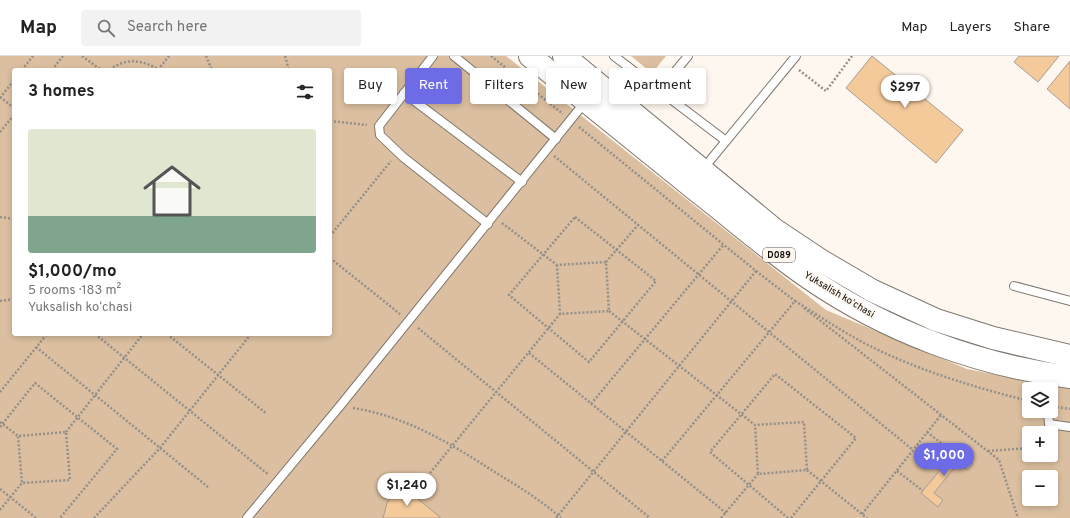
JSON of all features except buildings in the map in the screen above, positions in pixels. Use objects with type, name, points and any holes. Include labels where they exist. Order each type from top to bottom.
[{"type":"main road","name":"Yuksalish koʻchasi","points":[[530,56],[546,69]]},
{"type":"main road","name":"Yuksalish koʻchasi","points":[[564,56],[775,230],[820,260],[873,291],[936,320],[993,338],[1070,356]]},
{"type":"main road","name":"Yuksalish koʻchasi","points":[[589,104],[809,278],[864,311],[930,342],[1048,382],[1070,377]]},
{"type":"lane","points":[[433,56],[379,126],[380,135],[398,153],[488,224]]},
{"type":"lane","points":[[454,56],[556,139]]},
{"type":"lane","points":[[614,56],[630,68]]},
{"type":"lane","points":[[678,68],[688,56]]},
{"type":"lane","points":[[702,170],[796,56]]},
{"type":"lane","points":[[404,93],[522,182]]},
{"type":"lane","points":[[247,518],[340,406],[584,104]]},
{"type":"lane","points":[[677,104],[726,141]]},
{"type":"lane","points":[[1014,286],[1070,301]]},
{"type":"lane","points":[[1048,418],[1048,424],[1070,427]]},
{"type":"path","points":[[24,68],[33,56]]},
{"type":"path","points":[[54,68],[63,56]]},
{"type":"path","points":[[82,56],[98,68]]},
{"type":"path","points":[[160,68],[169,56]]},
{"type":"path","points":[[206,56],[211,68]]},
{"type":"path","points":[[285,56],[288,68]]},
{"type":"path","points":[[492,56],[756,271],[999,460],[1018,518]]},
{"type":"path","points":[[791,63],[826,91],[852,56]]},
{"type":"path","points":[[113,68],[122,63],[131,61],[150,64],[155,68]]},
{"type":"path","points":[[12,82],[0,97],[12,106]]},
{"type":"path","points":[[0,132],[12,117]]},
{"type":"path","points":[[332,121],[379,126]]},
{"type":"path","points":[[547,150],[913,450]]},
{"type":"path","points":[[332,234],[398,153]]},
{"type":"path","points":[[0,216],[12,219]]},
{"type":"path","points":[[494,217],[558,265],[606,262],[638,224]]},
{"type":"path","points":[[575,217],[617,250],[656,281],[589,362],[509,295],[575,217]]},
{"type":"path","points":[[591,404],[724,244]]},
{"type":"path","points":[[332,260],[650,518]]},
{"type":"path","points":[[606,262],[609,311]]},
{"type":"path","points":[[430,473],[560,314],[558,265]]},
{"type":"path","points":[[557,517],[756,271]]},
{"type":"path","points":[[0,301],[12,299]]},
{"type":"path","points":[[662,461],[795,301]]},
{"type":"path","points":[[795,301],[865,343],[914,366],[975,388],[1022,399]]},
{"type":"path","points":[[560,314],[609,311],[755,425],[804,422],[806,470]]},
{"type":"path","points":[[0,392],[45,336]]},
{"type":"path","points":[[98,336],[278,481]]},
{"type":"path","points":[[22,483],[70,480],[66,432],[142,336]]},
{"type":"path","points":[[169,336],[267,414]]},
{"type":"path","points":[[94,518],[160,448],[249,336]]},
{"type":"path","points":[[36,347],[208,487]]},
{"type":"path","points":[[529,353],[726,513]]},
{"type":"path","points":[[788,518],[710,452],[775,374],[856,438],[791,518]]},
{"type":"path","points":[[0,427],[1,423],[35,383],[117,449],[60,518]]},
{"type":"path","points":[[340,406],[371,411],[404,422],[453,445],[507,480],[557,517],[561,518]]},
{"type":"path","points":[[862,514],[941,415]]},
{"type":"path","points":[[1,423],[18,436],[66,432]]},
{"type":"path","points":[[721,518],[758,474],[755,425]]},
{"type":"path","points":[[927,432],[954,453]]},
{"type":"path","points":[[0,510],[22,483],[18,436]]},
{"type":"path","points":[[988,451],[1022,449]]},
{"type":"path","points":[[758,474],[806,470],[867,518]]},
{"type":"path","points":[[897,471],[923,490]]},
{"type":"path","points":[[0,489],[36,518]]},
{"type":"shaded area","points":[[0,56],[506,56],[521,68],[470,68],[470,104],[538,104],[538,81],[546,88],[546,104],[566,104],[826,310],[967,369],[1034,382],[1022,382],[1022,418],[1058,418],[1058,387],[1070,389],[1070,518],[0,518]]},
{"type":"shaded area","points":[[631,56],[666,56],[656,68],[646,68]]}]
